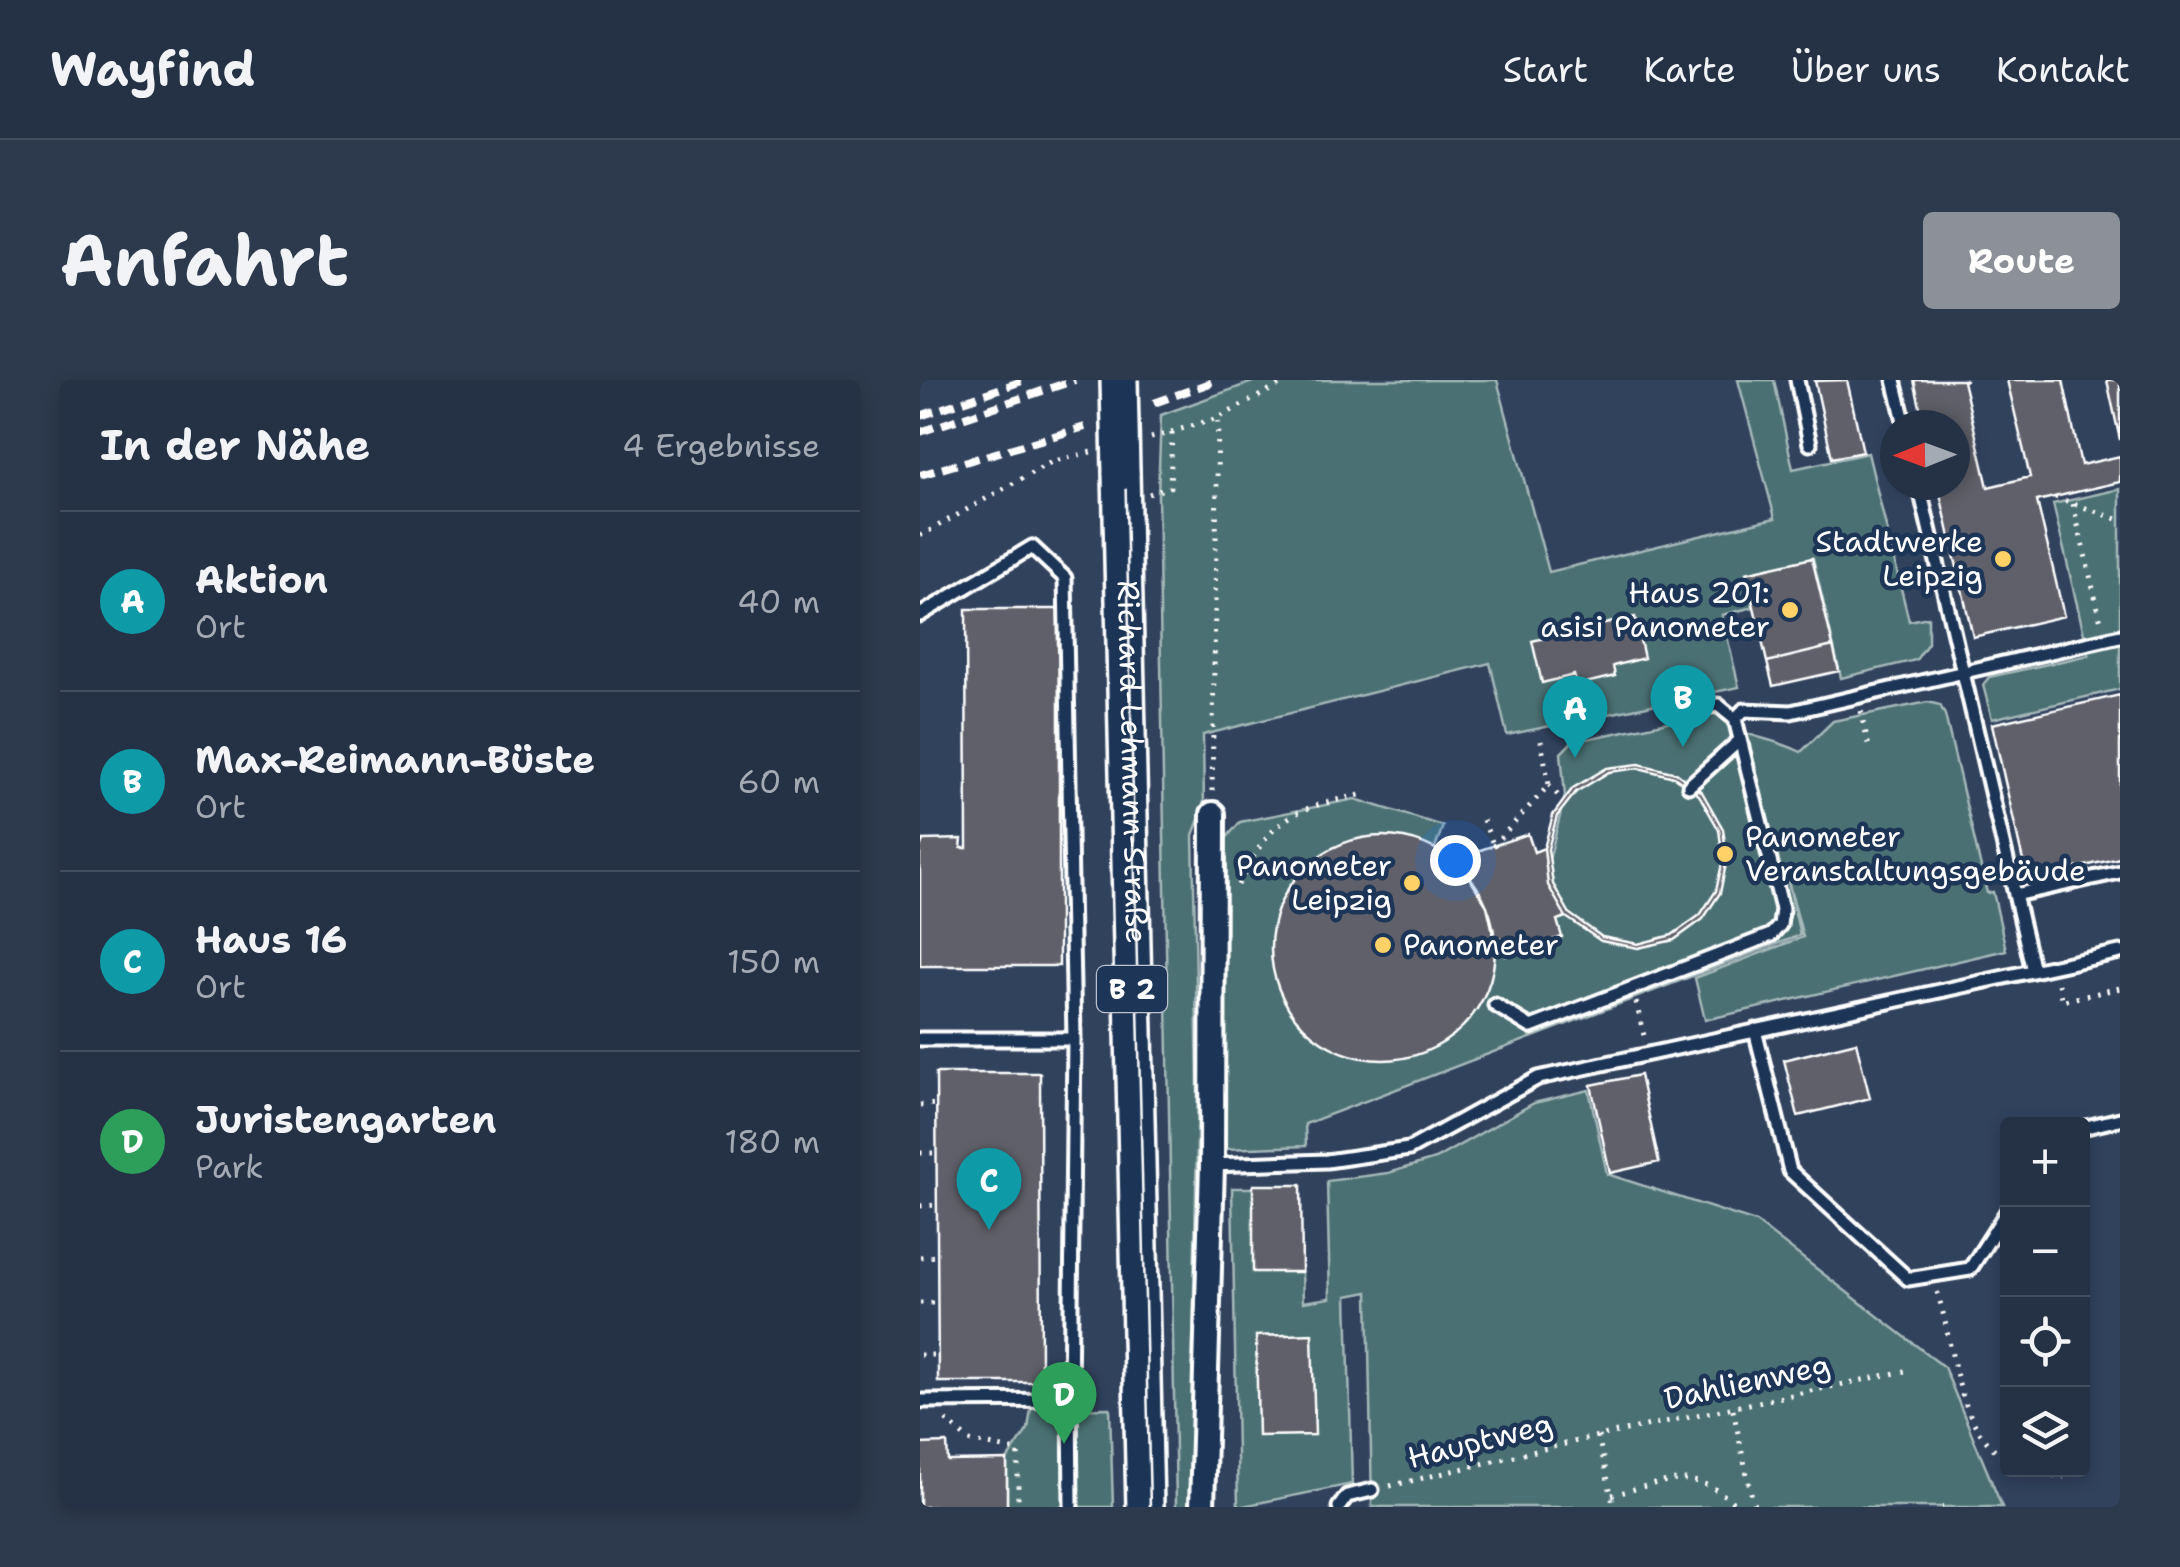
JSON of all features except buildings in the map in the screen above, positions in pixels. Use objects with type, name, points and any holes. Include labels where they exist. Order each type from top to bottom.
[{"type":"main road","name":"Richard-Lehmann-Straße","points":[[1118,380],[1145,1507]]},
{"type":"street","points":[[1202,1507],[1212,1165],[1213,814]]},
{"type":"lane","points":[[1796,380],[1810,444]]},
{"type":"lane","points":[[1894,380],[1901,410]]},
{"type":"lane","points":[[1924,500],[2033,971]]},
{"type":"lane","points":[[920,615],[1032,547],[1065,578],[1074,1039],[1071,1507]]},
{"type":"lane","points":[[1735,719],[1744,710],[1792,712],[2120,636]]},
{"type":"lane","points":[[1494,1005],[1532,1027],[1771,935],[1780,924],[1782,909],[1735,719],[1718,705],[1689,709]]},
{"type":"lane","points":[[1688,786],[1740,740]]},
{"type":"lane","points":[[2015,895],[2120,872]]},
{"type":"lane","points":[[1212,1165],[1327,1161],[1409,1149],[1538,1078],[2120,952]]},
{"type":"lane","points":[[1755,1030],[1790,1171],[1908,1279],[1970,1269],[2000,1222]]},
{"type":"lane","points":[[920,1039],[1074,1039]]},
{"type":"lane","points":[[2090,1126],[2120,1120]]},
{"type":"lane","points":[[920,1401],[1070,1400]]},
{"type":"lane","points":[[1338,1507],[1347,1496],[1372,1490]]},
{"type":"path","points":[[1170,487],[1172,432],[1218,418],[1289,380]]},
{"type":"path","points":[[1213,814],[1218,418]]},
{"type":"path","points":[[920,536],[1051,462]]},
{"type":"path","points":[[2055,497],[2120,520]]},
{"type":"path","points":[[2073,504],[2101,622]]},
{"type":"path","points":[[1858,696],[1870,752]]},
{"type":"path","points":[[1541,741],[1549,785],[1562,800]]},
{"type":"path","points":[[1482,820],[1493,845],[1549,785]]},
{"type":"path","points":[[1234,892],[1273,830],[1304,806],[1360,795]]},
{"type":"path","points":[[2054,966],[2062,1001],[2120,988]]},
{"type":"path","points":[[920,1104],[936,1104]]},
{"type":"path","points":[[920,1153],[936,1153]]},
{"type":"path","points":[[920,1206],[937,1204]]},
{"type":"path","points":[[920,1257],[938,1256]]},
{"type":"path","points":[[1932,1276],[1950,1329],[1962,1402],[1989,1448],[2000,1455]]},
{"type":"path","points":[[920,1303],[938,1303]]},
{"type":"path","points":[[920,1355],[938,1355]]},
{"type":"path","name":"Dahlienweg","points":[[1598,1436],[1906,1371]]},
{"type":"path","points":[[938,1409],[950,1426],[970,1441],[1018,1451],[1018,1507]]},
{"type":"path","points":[[1733,1410],[1754,1507]]},
{"type":"path","points":[[1598,1436],[1614,1507]]},
{"type":"path","name":"Hauptweg","points":[[1372,1490],[1598,1436]]},
{"type":"path","points":[[1612,1495],[1685,1477],[1706,1481],[1738,1507]]},
{"type":"path","points":[[2059,1477],[2064,1478]]},
{"type":"green space","points":[[1258,380],[1497,380],[1549,572],[1775,518],[1738,380],[1774,380],[1793,469],[1868,453],[1909,621],[1928,617],[1928,643],[1916,660],[1841,678],[1813,558],[1747,573],[1753,607],[1722,615],[1739,687],[1507,735],[1490,663],[1203,735],[1204,806],[1193,835],[1198,1083],[1190,1507],[1176,1507],[1158,495],[1161,415]]},
{"type":"green space","points":[[2120,489],[2120,689],[1992,719],[1983,685],[1989,677],[2089,655],[2053,504]]},
{"type":"green space","points":[[1928,702],[1940,705],[1945,715],[1987,893],[1993,892],[2006,950],[1705,1020],[1695,978],[1803,937],[1787,877],[1800,935],[1305,1124],[1306,1146],[1225,1149],[1218,848],[1240,822],[1355,799],[1443,826],[1432,856],[1529,940],[1565,796],[1561,753],[1572,742],[1716,712],[1746,733],[1801,752],[1833,721]]},
{"type":"green space","points":[[1589,1090],[1607,1174],[1756,1222],[1944,1367],[2002,1507],[1372,1507],[1368,1292],[1347,1296],[1352,1484],[1238,1507],[1232,1188],[1253,1188],[1302,1271],[1303,1302],[1330,1298],[1327,1181],[1388,1173],[1435,1159],[1534,1103]]},
{"type":"green space","points":[[1110,1408],[1113,1507],[1007,1507],[1007,1460],[1028,1429],[1031,1409]]},
{"type":"tram line","points":[[1123,380],[1150,1507]]},
{"type":"railway","points":[[920,416],[1025,380]]},
{"type":"railway","points":[[920,432],[1075,380]]},
{"type":"railway","points":[[1154,403],[1218,380]]},
{"type":"railway","points":[[920,475],[1085,427]]},
{"type":"place","name":"Stadtwerke Leipzig","points":[[2003,559]]},
{"type":"place","name":"Haus 201: asisi Panometer","points":[[1790,610]]},
{"type":"place","name":"Max-Reimann-Büste","points":[[1683,747]]},
{"type":"place","name":"Aktion","points":[[1575,758]]},
{"type":"place","name":"Panometer Veranstaltungsgebäude","points":[[1725,854]]},
{"type":"place","name":"Panometer Leipzig","points":[[1412,883]]},
{"type":"place","name":"Panometer","points":[[1383,945]]},
{"type":"place","name":"Haus 16","points":[[989,1230]]},
{"type":"place","name":"Juristengarten","points":[[1064,1444]]}]
